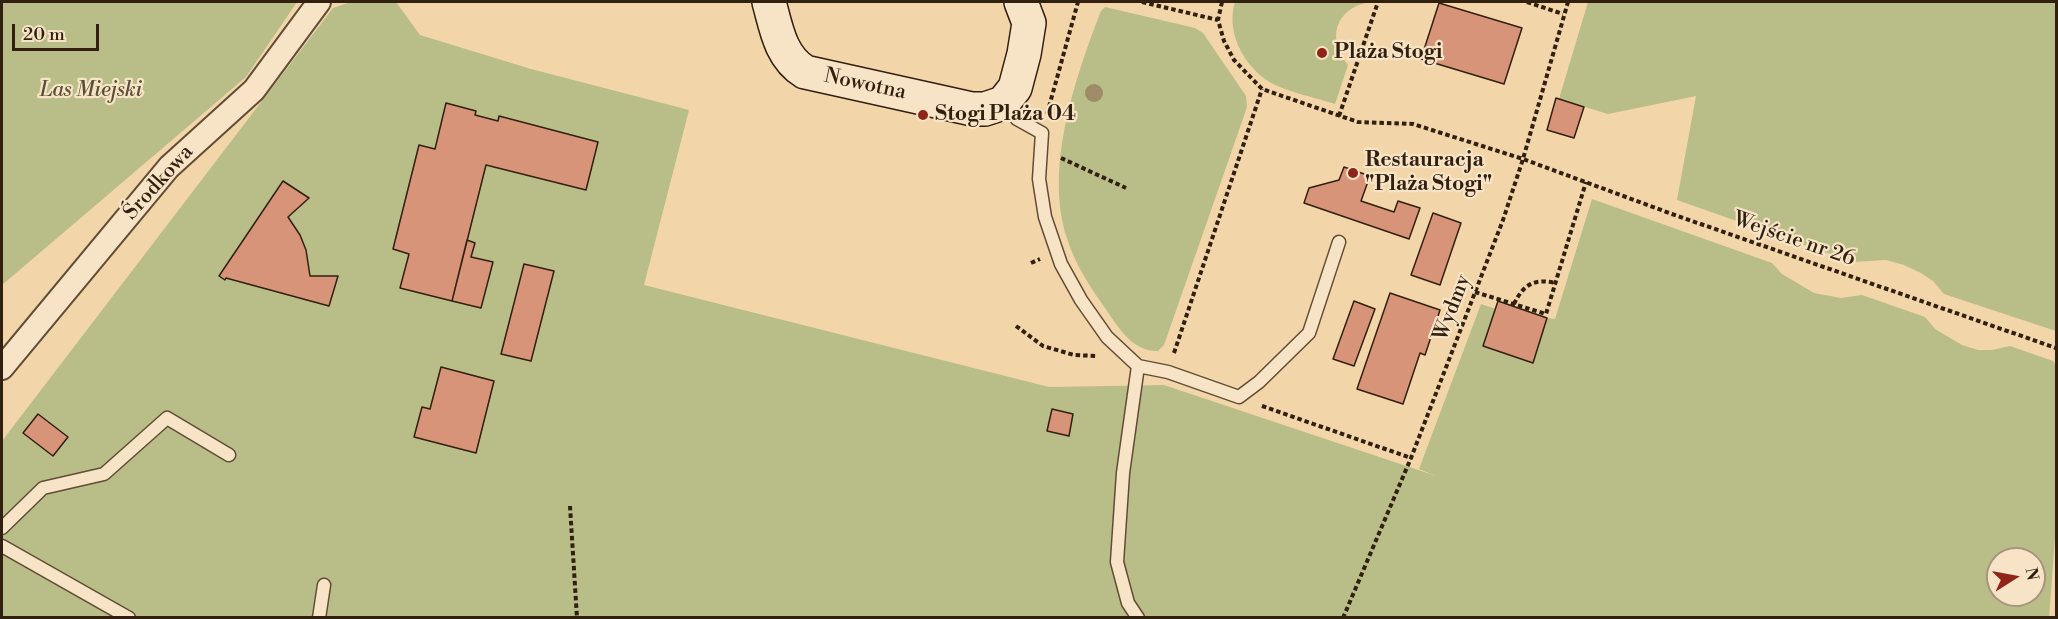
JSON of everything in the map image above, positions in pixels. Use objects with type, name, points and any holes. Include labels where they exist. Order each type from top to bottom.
[{"type":"street","name":"Środkowa","points":[[2,368],[169,167],[254,90],[319,2]]},
{"type":"street","name":"Nowotna","points":[[769,2],[783,49],[796,67],[805,72],[972,109],[985,109],[1003,103]]},
{"type":"street","points":[[1003,103],[1015,88],[1024,54],[1029,23],[1021,2]]},
{"type":"lane","points":[[1003,103],[1017,119],[1042,133],[1039,179],[1046,217],[1061,264],[1081,300],[1107,337],[1138,366],[1168,372],[1239,398],[1259,382],[1309,333],[1339,242]]},
{"type":"lane","points":[[1138,366],[1123,473],[1117,562],[1128,603],[1138,618]]},
{"type":"lane","points":[[2,528],[43,488],[104,474],[167,418],[229,456]]},
{"type":"lane","points":[[2,546],[129,618]]},
{"type":"lane","points":[[319,618],[324,585]]},
{"type":"path","points":[[1042,133],[1078,2]]},
{"type":"path","points":[[1142,2],[1218,20]]},
{"type":"path","points":[[1168,372],[1262,89],[1234,60],[1224,41],[1218,20],[1222,2]]},
{"type":"path","points":[[1339,116],[1378,2]]},
{"type":"path","points":[[1527,2],[1563,14]]},
{"type":"path","name":"Wydmy","points":[[1343,618],[1411,458],[1503,220],[1568,2]]},
{"type":"path","name":"Wejście nr 26","points":[[1262,89],[1358,122],[1413,124],[1523,159],[2056,348]]},
{"type":"path","points":[[1041,154],[1060,157],[1126,188]]},
{"type":"path","points":[[1475,292],[1546,314],[1586,182]]},
{"type":"path","points":[[1514,304],[1520,292],[1530,283],[1543,280],[1555,283]]},
{"type":"path","points":[[1016,326],[1043,346],[1074,355],[1126,355]]},
{"type":"path","points":[[1239,398],[1411,458]]},
{"type":"path","points":[[570,506],[577,618]]},
{"type":"green space","name":"Las Miejski","points":[[2,2],[297,2],[246,77],[2,285]]},
{"type":"green space","points":[[351,2],[396,2],[420,35],[531,69],[689,110],[644,285],[1049,387],[1164,385],[1436,476],[1419,469],[1481,304],[1496,309],[1533,362],[1547,318],[1555,319],[1592,199],[1772,263],[1782,274],[1814,293],[1841,298],[1862,295],[1925,317],[1935,329],[1962,345],[1978,350],[2010,346],[2053,361],[2056,365],[2056,523],[2049,618],[2,618],[2,441],[333,8]]},
{"type":"green space","points":[[1235,2],[1370,2],[1358,5],[1349,11],[1338,26],[1337,45],[1348,65],[1335,104],[1279,87],[1265,79],[1249,64],[1234,35]]},
{"type":"green space","points":[[1588,2],[2056,2],[2056,331],[1944,294],[1933,281],[1904,265],[1886,260],[1853,262],[1677,200],[1696,96],[1608,114],[1559,99]]},
{"type":"green space","points":[[1105,7],[1195,28],[1203,33],[1246,96],[1245,113],[1164,345],[1158,351],[1141,348],[1134,343],[1107,311],[1074,258],[1061,211],[1059,182],[1066,123],[1081,65],[1101,11]]},
{"type":"building","points":[[1439,3],[1522,28],[1504,84],[1421,59]]},
{"type":"building","points":[[1556,98],[1584,107],[1574,138],[1547,130]]},
{"type":"building","points":[[446,103],[476,111],[475,115],[498,121],[499,116],[598,142],[586,190],[486,165],[452,301],[400,288],[409,254],[393,249],[419,145],[435,149]]},
{"type":"building","points":[[1344,167],[1370,176],[1361,201],[1394,212],[1398,201],[1420,208],[1409,239],[1304,203],[1309,188],[1339,180]]},
{"type":"building","points":[[283,181],[309,198],[288,217],[300,235],[306,250],[310,276],[338,276],[329,306],[226,278],[225,280],[219,276]]},
{"type":"building","points":[[1433,213],[1461,223],[1440,285],[1411,275]]},
{"type":"building","points":[[467,240],[475,243],[471,257],[493,262],[481,308],[452,301]]},
{"type":"building","points":[[524,264],[554,271],[531,361],[501,354]]},
{"type":"building","points":[[1390,293],[1440,310],[1425,355],[1420,353],[1403,404],[1357,389]]},
{"type":"building","points":[[1354,301],[1375,309],[1354,366],[1333,359]]},
{"type":"building","points":[[1498,301],[1547,318],[1533,363],[1483,346]]},
{"type":"building","points":[[441,367],[494,381],[476,453],[414,437],[422,407],[430,409]]},
{"type":"building","points":[[1052,409],[1073,414],[1069,436],[1047,431]]},
{"type":"building","points":[[38,414],[68,437],[53,456],[23,433]]},
{"type":"place","name":"Plaża Stogi","points":[[1322,53]]},
{"type":"place","name":"Stogi Plaża 04","points":[[923,115]]},
{"type":"place","name":"Restauracja \"Plaża Stogi\"","points":[[1353,173]]}]
